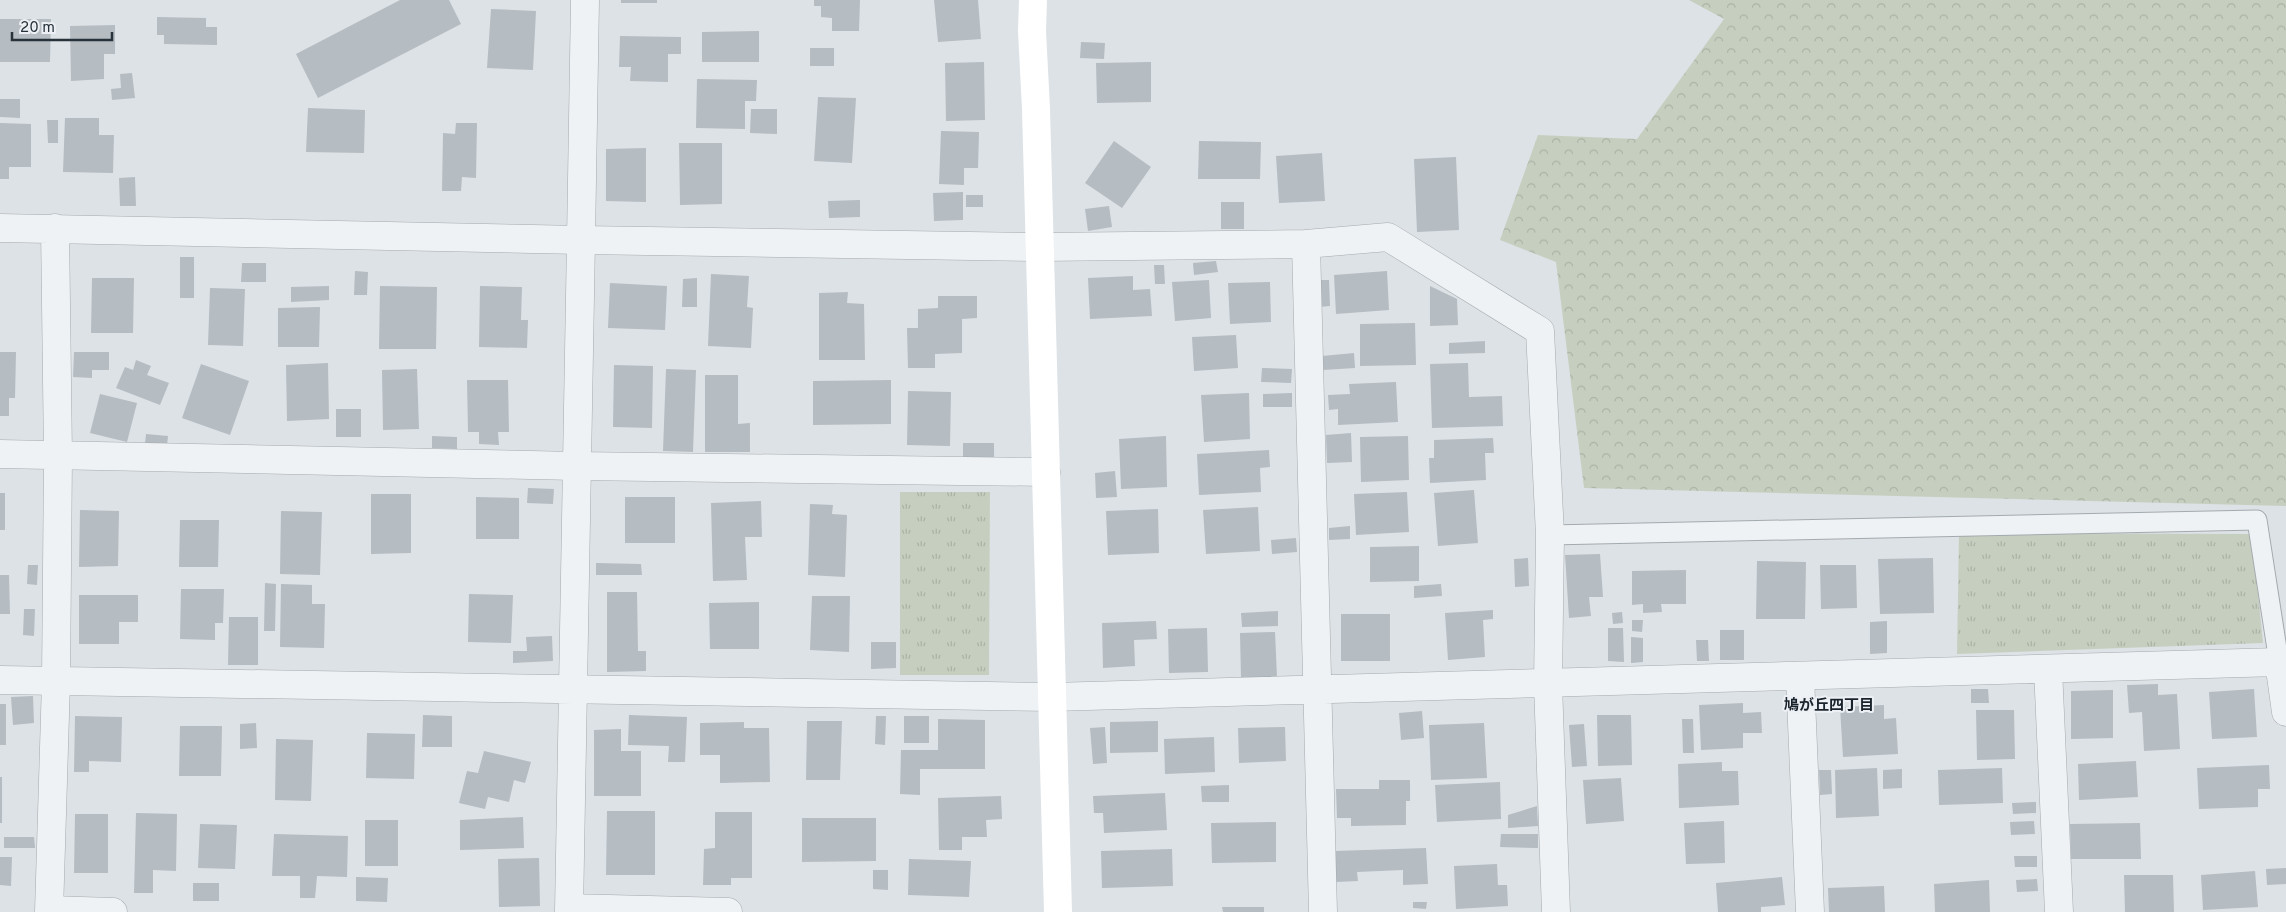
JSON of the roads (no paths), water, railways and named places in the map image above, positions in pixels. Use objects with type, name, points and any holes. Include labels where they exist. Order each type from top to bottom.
[{"type":"street","points":[[584,0],[569,910],[728,912]]},
{"type":"street","points":[[1033,0],[1032,31],[1058,912]]},
{"type":"street","points":[[0,228],[1039,247],[1306,244],[1388,237],[1540,331],[1550,535],[1548,684],[1556,912]]},
{"type":"street","points":[[55,228],[58,456],[56,682],[49,911],[113,912]]},
{"type":"street","points":[[1306,244],[1324,912]]},
{"type":"street","points":[[0,454],[576,466],[1046,472]]},
{"type":"street","points":[[0,680],[1052,697],[2279,662],[2286,712]]},
{"type":"street","points":[[2048,669],[2059,912]]},
{"type":"street","points":[[1800,676],[1810,912]]},
{"type":"lane","points":[[1550,535],[2257,520],[2279,662]]},
{"type":"district","name":"鳩が丘四丁目","points":[[1829,706]]}]
